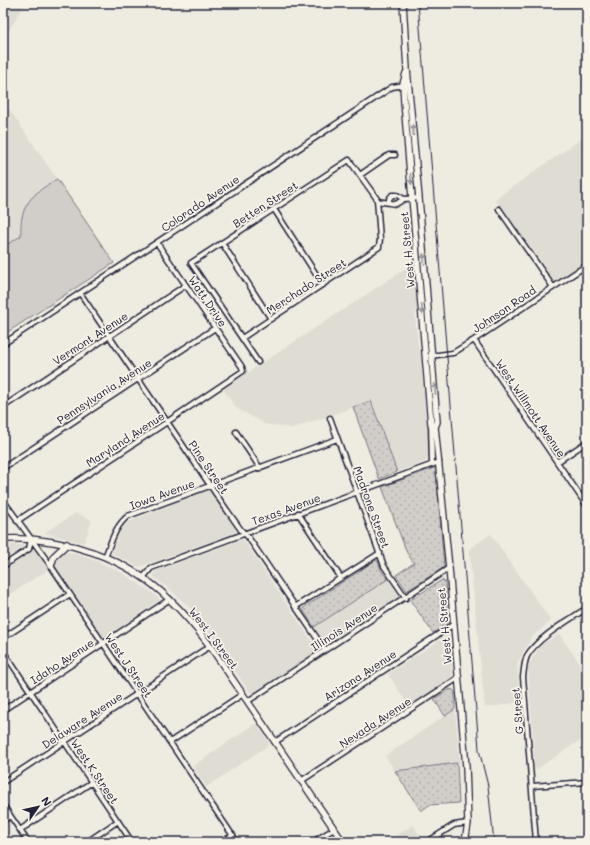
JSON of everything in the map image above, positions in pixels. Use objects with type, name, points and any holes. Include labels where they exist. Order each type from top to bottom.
[{"type":"street","name":"West H Street","points":[[403,3],[407,69],[406,85],[413,198],[432,356],[437,422],[433,425]]},
{"type":"street","name":"West H Street","points":[[406,85],[419,198],[426,356],[450,568],[466,767],[468,823],[465,842]]},
{"type":"street","name":"Colorado Avenue","points":[[3,344],[392,87],[406,85]]},
{"type":"street","points":[[394,155],[389,155],[360,175],[379,201],[383,203],[395,195],[404,199]]},
{"type":"street","name":"Betten Street","points":[[242,338],[191,263],[349,160],[360,175]]},
{"type":"street","points":[[389,200],[396,204],[404,199],[419,198]]},
{"type":"street","name":"Merchado Street","points":[[242,338],[379,247],[379,201]]},
{"type":"street","points":[[499,208],[553,287]]},
{"type":"street","points":[[274,209],[323,285]]},
{"type":"street","name":"Watt Drive","points":[[157,243],[242,367],[242,371]]},
{"type":"street","points":[[222,243],[271,319]]},
{"type":"street","name":"Johnson Road","points":[[426,356],[453,353],[587,265]]},
{"type":"street","name":"Vermont Avenue","points":[[3,407],[186,285]]},
{"type":"street","name":"Pine Street","points":[[80,293],[167,422],[325,650]]},
{"type":"street","name":"Pennsylvania Avenue","points":[[3,468],[215,328]]},
{"type":"street","points":[[242,338],[258,362]]},
{"type":"street","name":"West Willmott Avenue","points":[[474,340],[587,506]]},
{"type":"street","name":"Maryland Avenue","points":[[17,521],[242,371]]},
{"type":"street","name":"Madrone Street","points":[[330,418],[384,566],[406,598]]},
{"type":"street","points":[[432,464],[433,425]]},
{"type":"street","points":[[236,432],[260,468]]},
{"type":"street","name":"Iowa Avenue","points":[[105,557],[117,529],[128,516],[337,439]]},
{"type":"street","points":[[557,462],[587,442]]},
{"type":"street","name":"Texas Avenue","points":[[143,578],[152,568],[439,462]]},
{"type":"street","name":"West J Street","points":[[3,500],[51,566],[237,842]]},
{"type":"street","points":[[298,513],[341,578]]},
{"type":"street","name":"West I Street","points":[[3,539],[31,539],[67,544],[105,557],[143,578],[170,599],[194,625],[210,646],[343,842]]},
{"type":"street","points":[[3,566],[28,549],[31,539]]},
{"type":"street","points":[[51,566],[54,556],[67,544]]},
{"type":"street","points":[[295,607],[380,553]]},
{"type":"street","name":"Illinois Avenue","points":[[248,701],[450,568]]},
{"type":"street","points":[[3,638],[70,594]]},
{"type":"street","name":"Idaho Avenue","points":[[3,710],[170,599]]},
{"type":"street","name":"G Street","points":[[536,842],[523,678],[524,664],[527,656],[542,639],[587,608]]},
{"type":"street","name":"Arizona Avenue","points":[[275,742],[454,624]]},
{"type":"street","name":"Delaware Avenue","points":[[3,782],[210,646]]},
{"type":"street","name":"West K Street","points":[[3,651],[132,842]]},
{"type":"street","name":"Nevada Avenue","points":[[302,781],[458,678]]},
{"type":"street","points":[[170,742],[242,694]]},
{"type":"street","points":[[20,830],[92,782]]},
{"type":"street","points":[[532,786],[587,782]]},
{"type":"street","points":[[3,805],[28,842]]},
{"type":"street","points":[[3,821],[10,816]]},
{"type":"street","points":[[87,842],[118,822]]},
{"type":"street","points":[[427,842],[454,824],[468,823]]},
{"type":"street","points":[[308,842],[316,840],[334,829]]},
{"type":"street","points":[[222,842],[233,835]]},
{"type":"shaded area","points":[[3,3],[25,3],[3,41]]},
{"type":"shaded area","points":[[3,100],[57,179],[39,190],[20,224],[21,236],[3,247]]},
{"type":"shaded area","points":[[587,135],[587,263],[553,284],[495,199]]},
{"type":"shaded area","points":[[57,179],[114,263],[3,335],[3,247],[21,236],[22,216],[25,208],[34,195]]},
{"type":"shaded area","points":[[411,265],[414,265],[418,306],[415,314],[418,345],[421,352],[430,454],[425,462],[397,472],[371,401],[292,428],[264,424],[236,408],[223,389]]},
{"type":"shaded area","points":[[371,401],[397,472],[379,479],[353,407]]},
{"type":"shaded area","points":[[434,468],[436,469],[444,566],[407,591],[396,575],[414,563],[407,553],[382,487]]},
{"type":"shaded area","points":[[206,491],[210,492],[235,528],[234,533],[139,567],[113,554],[112,552],[121,530],[128,522]]},
{"type":"shaded area","points":[[76,513],[92,520],[84,543],[44,533]]},
{"type":"shaded area","points":[[491,534],[551,621],[531,638],[517,664],[520,702],[485,708],[469,549]]},
{"type":"shaded area","points":[[243,539],[317,649],[316,652],[253,693],[250,693],[197,615],[173,592],[155,578],[153,574],[156,571]]},
{"type":"shaded area","points":[[3,544],[23,545],[23,547],[3,560]]},
{"type":"shaded area","points":[[34,549],[49,569],[3,599],[3,569]]},
{"type":"shaded area","points":[[65,551],[87,557],[119,571],[150,591],[160,600],[105,637],[103,636],[55,565],[56,558]]},
{"type":"shaded area","points":[[376,560],[388,579],[314,627],[303,608]]},
{"type":"shaded area","points":[[388,579],[399,595],[398,598],[330,643],[325,643],[314,627]]},
{"type":"shaded area","points":[[442,580],[445,582],[448,622],[433,633],[410,600]]},
{"type":"shaded area","points":[[559,634],[587,674],[587,736],[535,770],[528,666],[540,646]]},
{"type":"shaded area","points":[[446,636],[449,638],[453,676],[409,706],[388,674]]},
{"type":"shaded area","points":[[450,689],[455,692],[455,709],[445,716],[434,699]]},
{"type":"shaded area","points":[[455,709],[460,763],[395,771],[385,756]]},
{"type":"shaded area","points":[[256,723],[270,744],[206,787],[193,766]]},
{"type":"shaded area","points":[[457,763],[459,803],[429,805],[421,811],[395,771]]},
{"type":"shaded area","points":[[413,825],[424,842],[387,842]]},
{"type":"railway","points":[[418,3],[479,750],[488,786],[494,842]]}]
